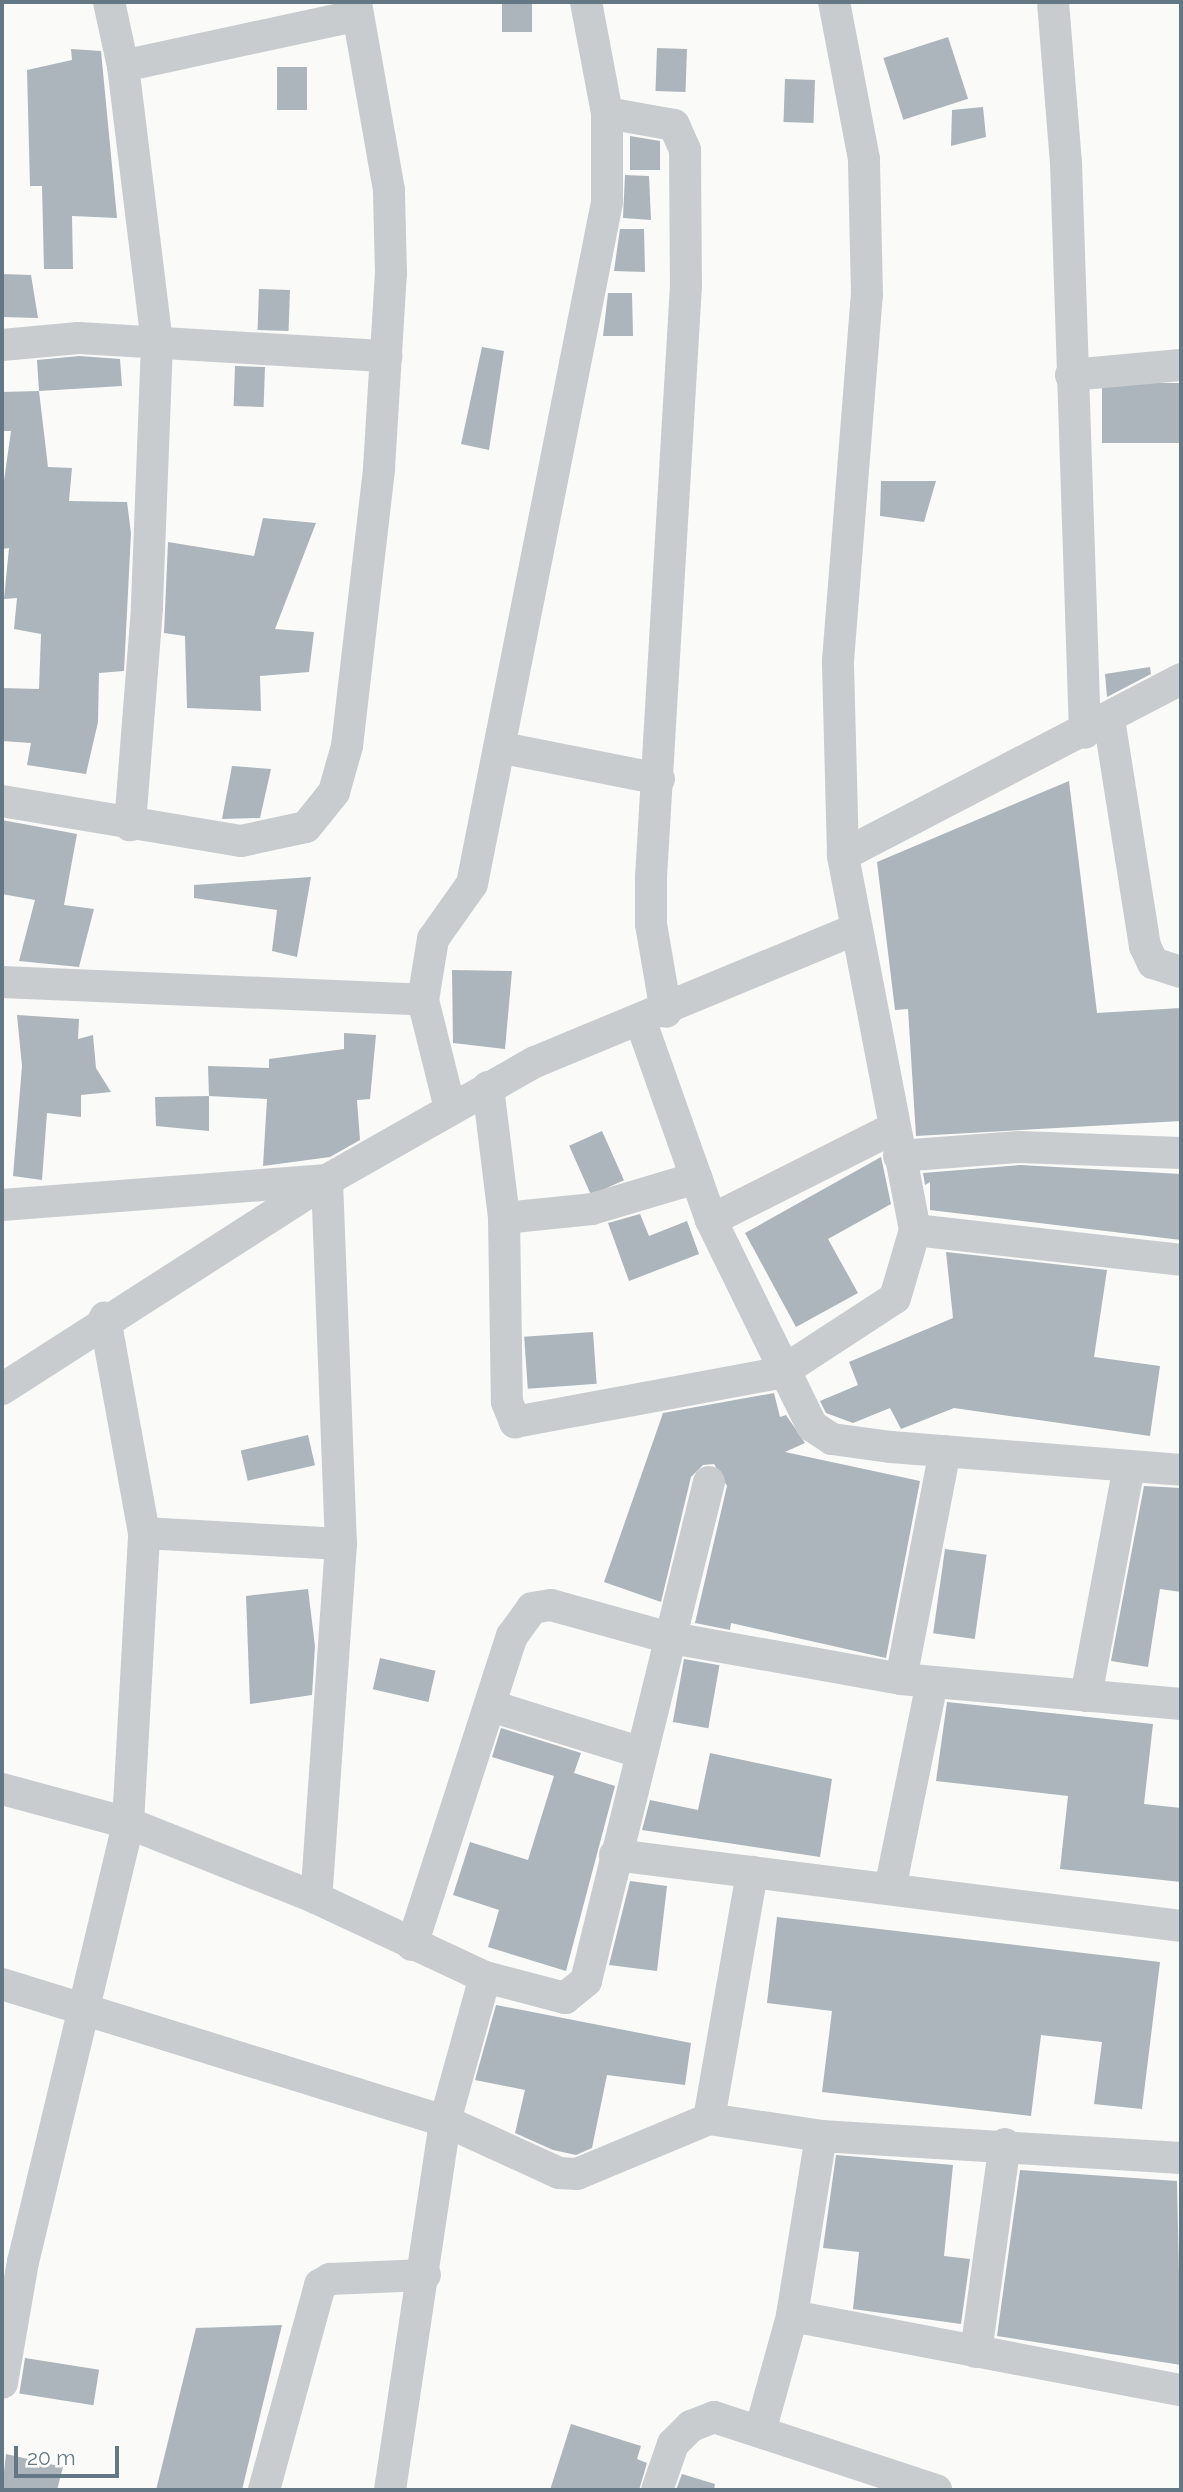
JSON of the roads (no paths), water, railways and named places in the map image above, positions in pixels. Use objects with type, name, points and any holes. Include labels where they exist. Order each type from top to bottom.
[{"type":"street","points":[[108,2],[123,66],[156,344],[147,608],[130,825]]},
{"type":"street","points":[[450,1108],[423,1000],[433,939],[472,884],[503,748],[607,202],[607,113],[586,2]]},
{"type":"street","points":[[488,1087],[504,1218],[507,1402],[515,1422],[780,1373],[895,1298],[915,1230],[852,931],[843,855],[838,661],[867,295],[864,159],[834,2]]},
{"type":"street","points":[[1053,2],[1066,163],[1071,375],[1097,726],[1145,946],[1153,963],[1181,972]]},
{"type":"street","points":[[2,801],[130,825],[241,841],[274,838],[306,827],[334,792],[347,746],[386,356],[389,190],[357,8],[123,66]]},
{"type":"street","points":[[607,113],[674,125],[685,149],[686,285],[650,924],[653,1017],[696,1178],[711,1220],[780,1373],[812,1426],[832,1439],[1181,1470]]},
{"type":"street","points":[[2,345],[79,338],[386,356]]},
{"type":"street","points":[[1071,375],[1181,365]]},
{"type":"street","points":[[843,855],[1097,726],[1181,679]]},
{"type":"street","points":[[503,748],[659,779]]},
{"type":"street","points":[[2,1389],[105,1318],[335,1185],[450,1108],[488,1087],[852,931]]},
{"type":"street","points":[[2,982],[423,1000]]},
{"type":"street","points":[[711,1220],[896,1142],[1181,1153]]},
{"type":"street","points":[[504,1218],[592,1209],[696,1178]]},
{"type":"street","points":[[2,1205],[335,1185]]},
{"type":"street","points":[[316,1898],[341,1544],[335,1185]]},
{"type":"street","points":[[915,1230],[1181,1260]]},
{"type":"street","points":[[2,2383],[23,2262],[128,1823],[144,1533],[105,1318]]},
{"type":"street","points":[[901,1679],[945,1451]]},
{"type":"street","points":[[1086,1696],[1129,1467]]},
{"type":"street","points":[[2,1789],[128,1823],[316,1898],[485,1978],[550,1997],[576,1993],[586,1981],[666,1637],[709,1482]]},
{"type":"street","points":[[144,1533],[341,1544]]},
{"type":"street","points":[[412,1945],[512,1636],[532,1608],[551,1605],[666,1637],[901,1679],[1181,1704]]},
{"type":"street","points":[[891,1889],[932,1682]]},
{"type":"street","points":[[491,1706],[639,1752]]},
{"type":"street","points":[[615,1855],[1181,1926]]},
{"type":"street","points":[[709,2119],[752,1872]]},
{"type":"street","points":[[390,2490],[425,2275],[445,2121],[485,1978]]},
{"type":"street","points":[[2,1984],[85,2006],[445,2121],[532,2164],[577,2174],[709,2119],[821,2136],[1005,2144],[1181,2158]]},
{"type":"street","points":[[761,2428],[792,2316],[821,2136]]},
{"type":"street","points":[[976,2352],[1005,2144]]},
{"type":"street","points":[[264,2490],[320,2285],[330,2279],[425,2275]]},
{"type":"street","points":[[792,2316],[1181,2390]]},
{"type":"street","points":[[657,2490],[673,2444],[691,2426],[714,2417],[761,2428],[936,2490]]}]
